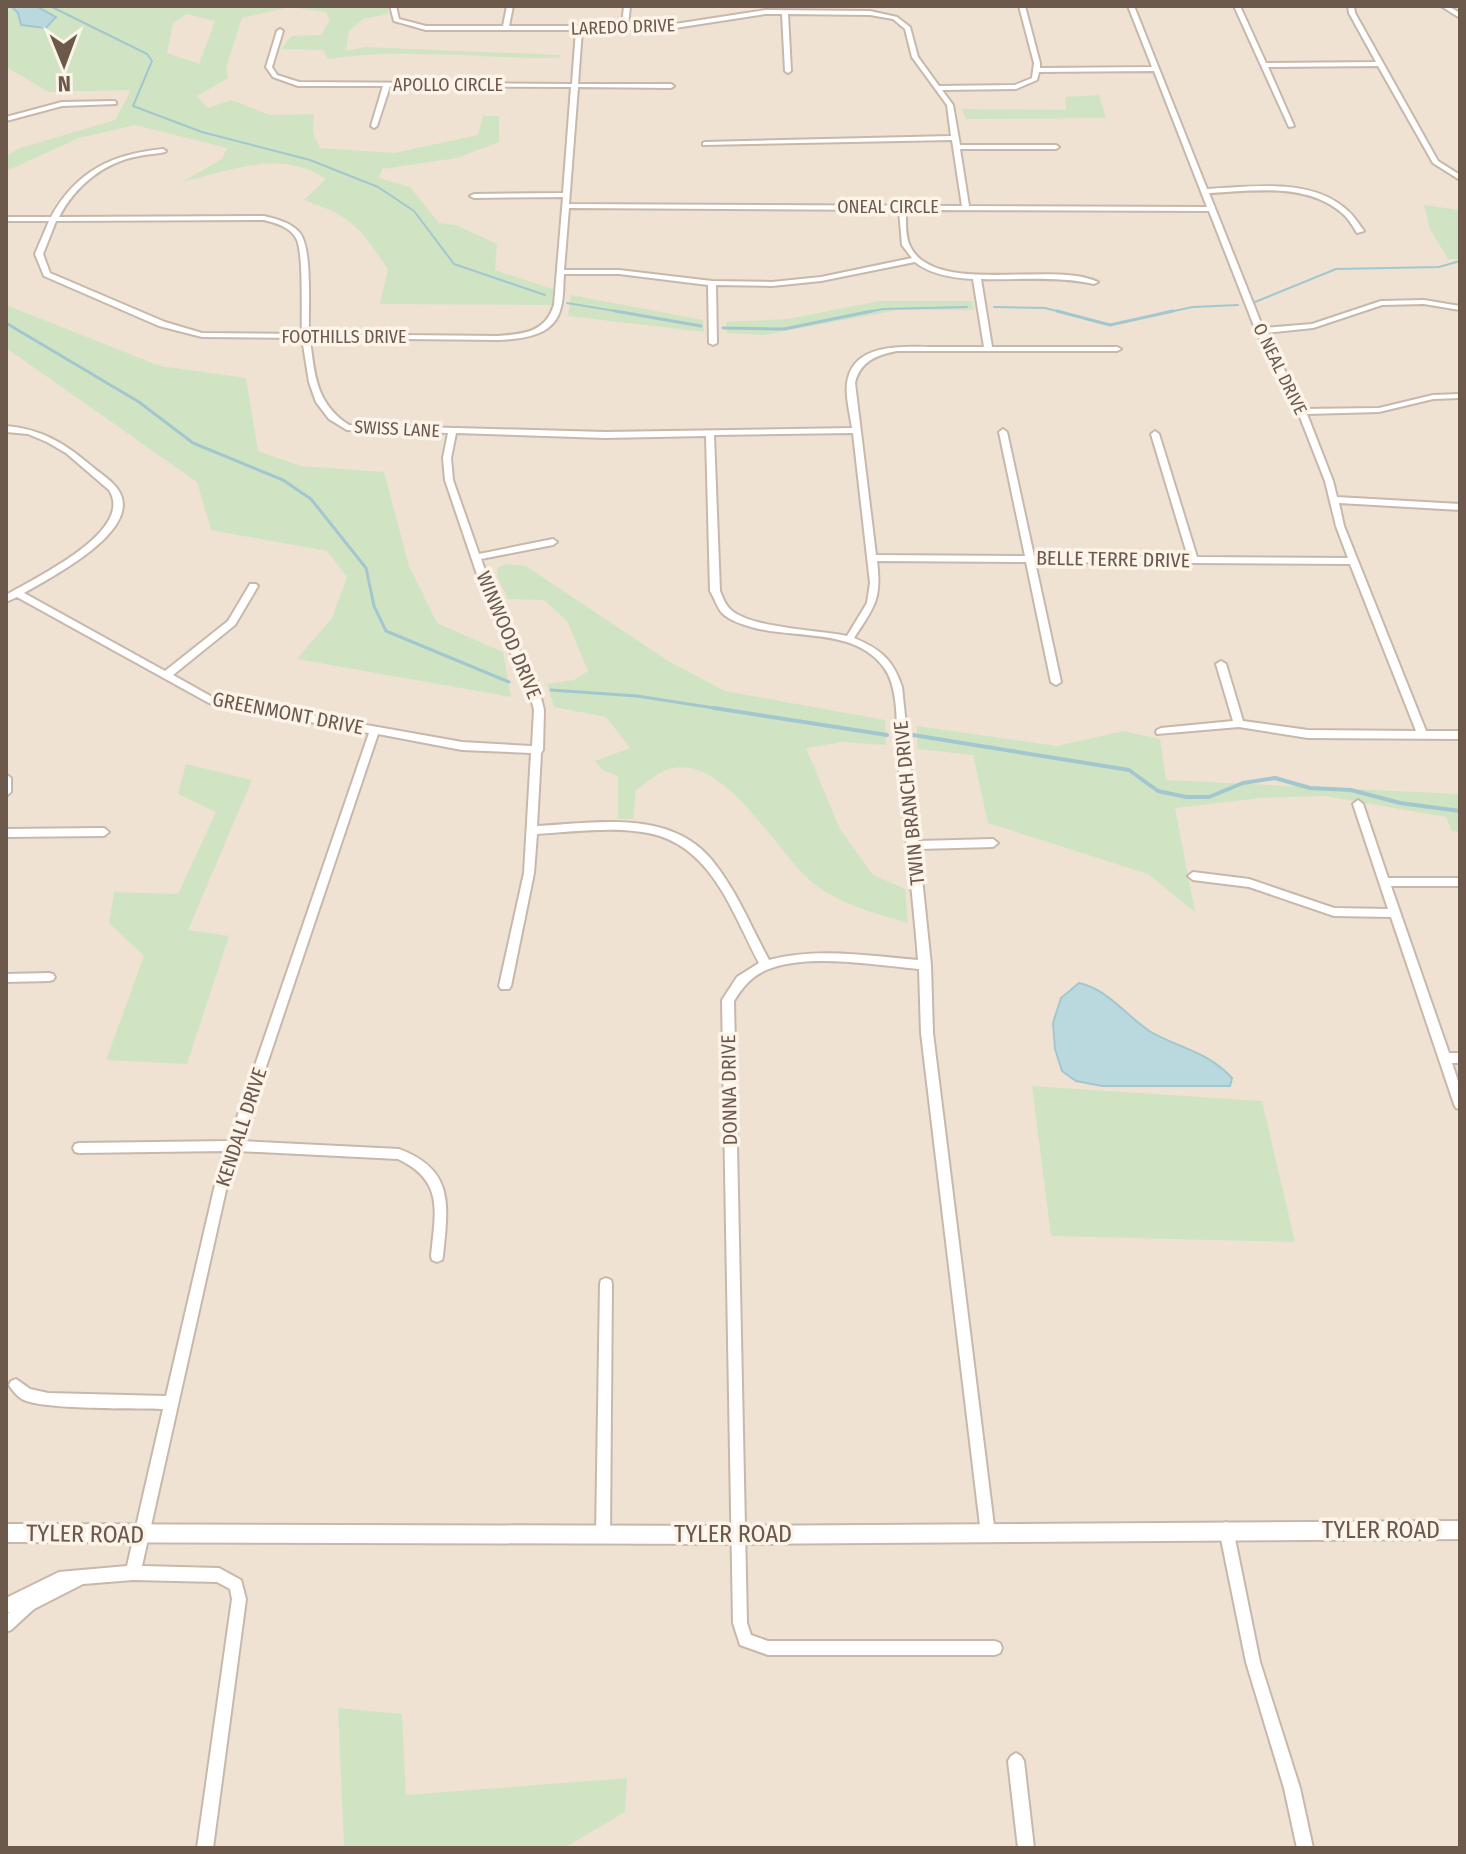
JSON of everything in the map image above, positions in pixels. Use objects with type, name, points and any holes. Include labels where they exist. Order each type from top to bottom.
[{"type":"street","name":"LAREDO DRIVE","points":[[393,6],[396,20],[414,27],[677,27],[741,14],[785,12],[870,13],[895,18],[908,28],[915,57],[950,105],[966,208]]},
{"type":"street","points":[[505,29],[510,6]]},
{"type":"street","points":[[625,29],[627,6]]},
{"type":"street","points":[[936,88],[1016,87],[1035,79],[1037,70],[1022,6]]},
{"type":"street","name":"O NEAL DRIVE","points":[[1131,6],[1260,331],[1302,412],[1353,561],[1422,735]]},
{"type":"street","points":[[1237,6],[1291,126]]},
{"type":"street","points":[[1351,6],[1379,64],[1435,162],[1460,178]]},
{"type":"street","points":[[1444,6],[1460,16]]},
{"type":"street","points":[[785,12],[788,71]]},
{"type":"street","name":"FOOTHILLS DRIVE","points":[[163,151],[117,161],[88,172],[73,186],[38,258],[43,269],[55,279],[181,331],[213,336],[523,336],[544,328],[553,319],[560,272],[579,29]]},
{"type":"street","name":"APOLLO CIRCLE","points":[[280,31],[269,67],[282,80],[313,85],[671,86]]},
{"type":"street","points":[[1263,65],[1379,64]]},
{"type":"street","points":[[1037,70],[1155,69]]},
{"type":"street","points":[[374,126],[387,85]]},
{"type":"street","points":[[6,119],[62,104],[114,103]]},
{"type":"street","points":[[705,144],[956,142],[1056,147]]},
{"type":"street","points":[[1204,191],[1295,190],[1316,194],[1346,209],[1360,231]]},
{"type":"street","points":[[474,196],[566,195]]},
{"type":"street","name":"ONEAL CIRCLE","points":[[565,206],[1211,209]]},
{"type":"street","points":[[902,207],[905,242],[915,260]]},
{"type":"street","name":"SWISS LANE","points":[[6,219],[264,218],[288,225],[303,246],[306,337],[311,371],[323,407],[332,420],[371,430],[605,435],[857,430]]},
{"type":"street","points":[[560,272],[619,272],[712,283],[800,282],[915,260],[939,271],[977,277],[1073,277],[1094,282]]},
{"type":"street","points":[[977,277],[988,348]]},
{"type":"street","points":[[712,283],[713,343]]},
{"type":"street","points":[[1260,331],[1313,326],[1381,303],[1424,302],[1460,308]]},
{"type":"street","points":[[710,433],[715,591],[721,606],[734,618],[752,625],[850,638],[875,595],[852,377],[863,361],[897,349],[1117,349]]},
{"type":"street","points":[[1302,412],[1379,410],[1433,397],[1460,396]]},
{"type":"street","points":[[6,429],[39,433],[62,444],[115,492],[120,505],[114,526],[97,542],[6,599]]},
{"type":"street","name":"WINWOOD DRIVE","points":[[452,432],[447,458],[449,480],[502,626],[534,687],[539,710],[526,898],[505,986]]},
{"type":"street","points":[[1003,432],[1056,682]]},
{"type":"street","points":[[1155,434],[1193,560]]},
{"type":"street","points":[[1334,500],[1460,507]]},
{"type":"street","points":[[477,557],[553,542]]},
{"type":"street","name":"BELLE TERRE DRIVE","points":[[872,558],[1353,561]]},
{"type":"street","points":[[165,676],[232,623],[253,586]]},
{"type":"street","name":"GREENMONT DRIVE","points":[[16,592],[194,694],[231,706],[462,746],[538,750]]},
{"type":"street","name":"TWIN BRANCH DRIVE","points":[[850,638],[876,653],[893,676],[914,845],[925,965],[927,1033],[988,1534]]},
{"type":"street","points":[[1221,664],[1239,724]]},
{"type":"street","points":[[1161,732],[1239,724],[1308,734],[1460,735]]},
{"type":"street","name":"KENDALL DRIVE","points":[[133,1573],[233,1146],[375,730]]},
{"type":"street","points":[[6,778],[6,792]]},
{"type":"street","points":[[1358,804],[1460,1104]]},
{"type":"street","points":[[533,830],[650,829],[690,845],[706,861],[765,963],[795,958],[925,965]]},
{"type":"street","points":[[6,833],[104,832]]},
{"type":"street","points":[[914,845],[993,843]]},
{"type":"street","points":[[1193,876],[1249,883],[1334,912],[1393,913]]},
{"type":"street","points":[[1384,882],[1460,882]]},
{"type":"street","name":"DONNA DRIVE","points":[[765,963],[737,983],[727,1011],[740,1623],[745,1640],[753,1646],[995,1648]]},
{"type":"street","points":[[6,978],[49,977]]},
{"type":"street","points":[[1444,1058],[1460,1058]]},
{"type":"street","points":[[79,1148],[233,1146],[399,1154],[423,1164],[441,1195],[437,1256]]},
{"type":"street","points":[[603,1534],[606,1284]]},
{"type":"street","points":[[16,1385],[27,1395],[48,1399],[171,1403]]},
{"type":"street","points":[[1226,1529],[1253,1662],[1292,1788],[1305,1848]]},
{"type":"street","name":"TYLER ROAD","points":[[6,1533],[739,1535],[1226,1529],[1460,1530]]},
{"type":"street","points":[[6,1625],[29,1604],[89,1574]]},
{"type":"street","points":[[6,1606],[47,1584],[89,1574],[219,1575],[236,1585],[239,1599],[205,1848]]},
{"type":"street","points":[[1016,1761],[1026,1848]]},
{"type":"shaded area","points":[[6,6],[1460,6],[1460,1848],[6,1848]]},
{"type":"green space","points":[[6,6],[388,6],[388,14],[363,19],[349,31],[346,51],[365,47],[560,55],[559,58],[530,58],[385,54],[328,59],[323,50],[281,49],[291,36],[321,35],[330,20],[326,12],[289,7],[242,18],[226,68],[228,78],[197,96],[208,108],[231,100],[270,115],[314,114],[313,133],[320,148],[394,153],[478,135],[483,116],[499,116],[499,142],[457,158],[382,169],[379,178],[410,187],[439,223],[456,225],[497,244],[495,270],[553,289],[554,305],[380,304],[388,269],[369,242],[344,218],[304,200],[326,179],[309,170],[274,164],[237,168],[182,182],[222,159],[227,148],[135,125],[79,138],[6,171],[6,156],[20,148],[115,120],[131,90],[49,92],[6,67]],"holes":[[[187,14],[215,21],[199,64],[167,53],[173,23]]]},
{"type":"green space","points":[[1099,95],[1106,118],[966,119],[962,109],[1066,110],[1065,97]]},
{"type":"green space","points":[[1424,205],[1460,210],[1460,259],[1448,259],[1430,229]]},
{"type":"green space","points":[[571,295],[703,320],[704,332],[568,316]]},
{"type":"green space","points":[[879,301],[973,301],[974,310],[898,310],[763,335],[727,333],[726,322],[788,319]]},
{"type":"green space","points":[[6,305],[160,366],[246,378],[258,451],[301,466],[384,472],[409,566],[437,623],[503,652],[511,697],[297,659],[332,618],[347,577],[327,551],[211,530],[197,482],[6,348]]},
{"type":"green space","points":[[506,564],[526,566],[670,662],[725,691],[885,720],[886,745],[842,742],[806,748],[840,829],[873,875],[905,889],[908,923],[847,903],[813,883],[747,807],[708,775],[687,768],[666,770],[636,790],[633,819],[618,819],[618,776],[603,770],[595,761],[630,748],[606,717],[554,707],[547,684],[574,680],[588,671],[567,621],[544,600],[508,599],[497,576],[498,567]]},
{"type":"green space","points":[[917,726],[1057,746],[1123,731],[1160,739],[1166,780],[1460,794],[1460,832],[1452,831],[1446,817],[1325,796],[1261,798],[1175,808],[1195,912],[1148,874],[988,823],[973,755],[917,749]]},
{"type":"green space","points":[[186,764],[252,780],[188,930],[229,936],[187,1064],[106,1060],[144,956],[109,923],[114,892],[178,894],[216,812],[178,794]]},
{"type":"green space","points":[[1032,1086],[1262,1101],[1295,1242],[1051,1236]]},
{"type":"green space","points":[[338,1708],[402,1714],[406,1795],[627,1778],[625,1812],[564,1848],[344,1848]]},
{"type":"water","points":[[11,6],[36,6],[56,17],[46,28],[21,25],[18,13]]},
{"type":"water","points":[[1079,983],[1108,997],[1151,1032],[1213,1062],[1232,1078],[1230,1086],[1102,1086],[1076,1081],[1062,1071],[1055,1049],[1053,1023],[1061,998]]},
{"type":"waterway","points":[[50,6],[147,54],[152,61],[133,106],[202,132],[310,160],[378,187],[414,211],[454,264],[545,295]]},
{"type":"waterway","points":[[1255,302],[1336,269],[1439,267],[1460,261]]},
{"type":"waterway","points":[[567,303],[615,311]]},
{"type":"waterway","points":[[1164,313],[1193,307],[1238,305]]},
{"type":"waterway","points":[[865,312],[883,309],[967,307]]},
{"type":"waterway","points":[[994,307],[1057,311]]},
{"type":"waterway","points":[[615,311],[627,313]]},
{"type":"waterway","points":[[615,311],[701,326]]},
{"type":"waterway","points":[[865,312],[872,311]]},
{"type":"waterway","points":[[1057,311],[1065,313]]},
{"type":"waterway","points":[[1057,311],[1110,325],[1164,313]]},
{"type":"waterway","points":[[1164,313],[1173,311]]},
{"type":"waterway","points":[[723,328],[784,329],[865,312]]},
{"type":"waterway","points":[[6,323],[139,402],[193,443],[283,480],[311,499],[366,568],[374,606],[386,631],[509,682]]},
{"type":"waterway","points":[[551,690],[637,696],[727,710]]},
{"type":"waterway","points":[[714,708],[887,735]]},
{"type":"waterway","points":[[913,735],[1129,770],[1158,791],[1186,797],[1209,797],[1243,783],[1275,778],[1310,788],[1351,790],[1400,803],[1460,811]]}]
